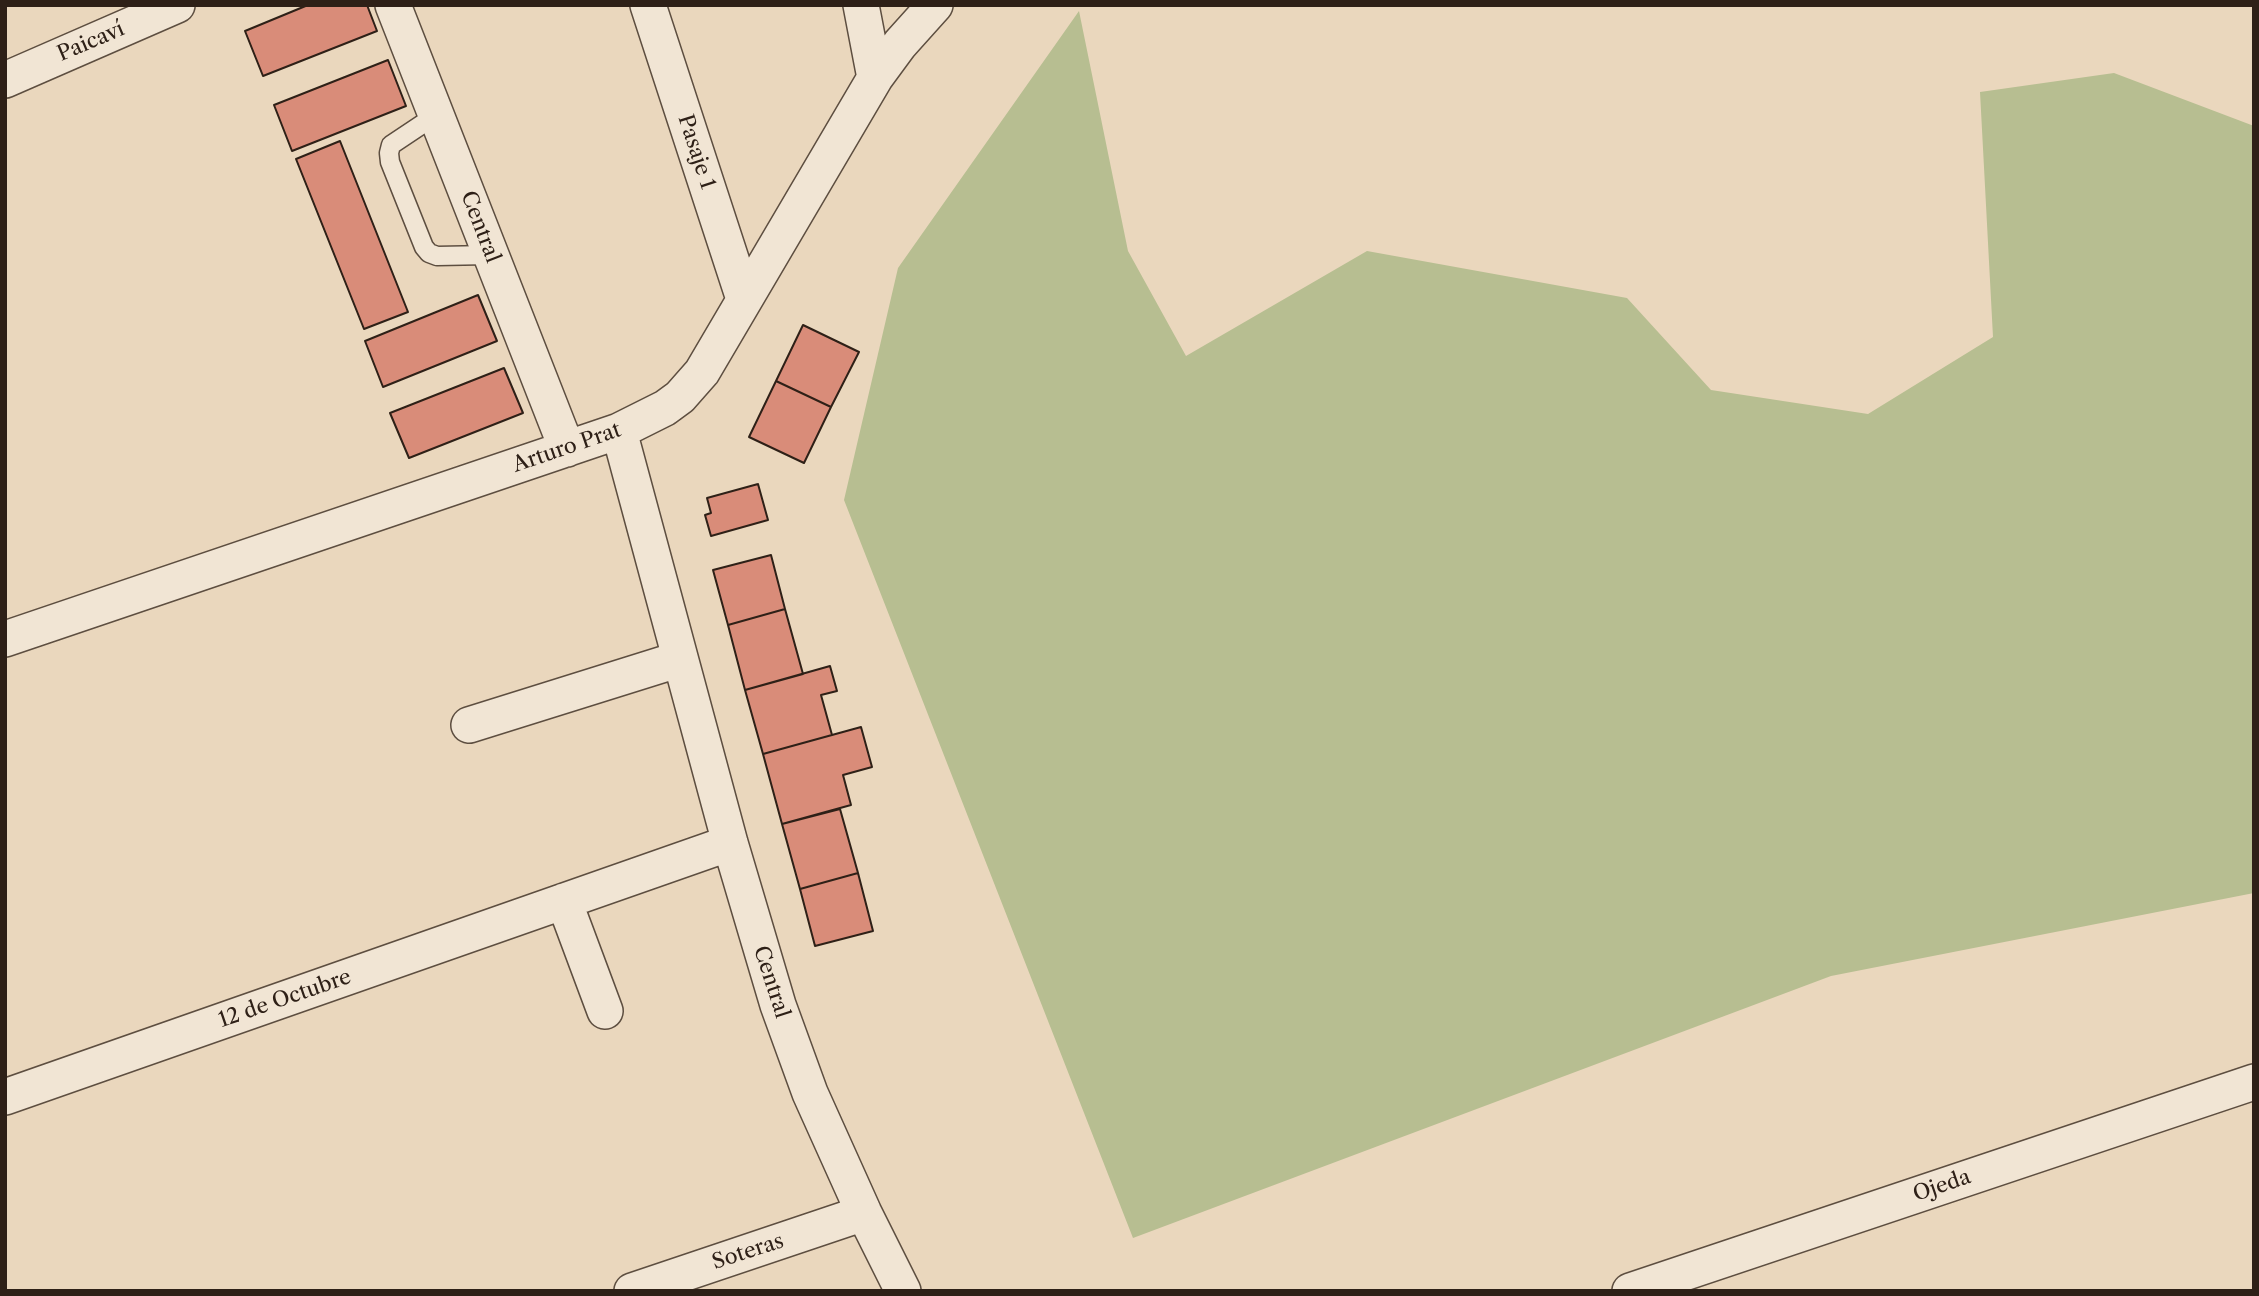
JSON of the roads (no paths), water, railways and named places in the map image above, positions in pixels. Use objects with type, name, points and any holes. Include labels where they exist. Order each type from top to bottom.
[{"type":"street","name":"Central","points":[[393,5],[567,449]]},
{"type":"street","name":"Pasaje 1","points":[[648,5],[744,299]]},
{"type":"street","points":[[861,5],[875,78]]},
{"type":"street","name":"Arturo Prat","points":[[5,639],[619,431],[645,420],[680,397],[702,372],[875,78],[935,5]]},
{"type":"street","name":"Paicaví","points":[[5,80],[154,10]]},
{"type":"street","name":"Central","points":[[619,431],[762,957],[793,1049],[864,1213],[903,1291]]},
{"type":"street","points":[[469,725],[680,659]]},
{"type":"street","name":"12 de Octubre","points":[[5,1097],[730,843]]},
{"type":"street","points":[[564,901],[605,1011]]},
{"type":"street","name":"Ojeda","points":[[1630,1291],[2254,1082]]},
{"type":"street","name":"Soteras","points":[[632,1291],[864,1213]]},
{"type":"lane","points":[[436,115],[391,145],[388,153],[390,162],[424,247],[429,253],[437,256],[490,255]]}]
